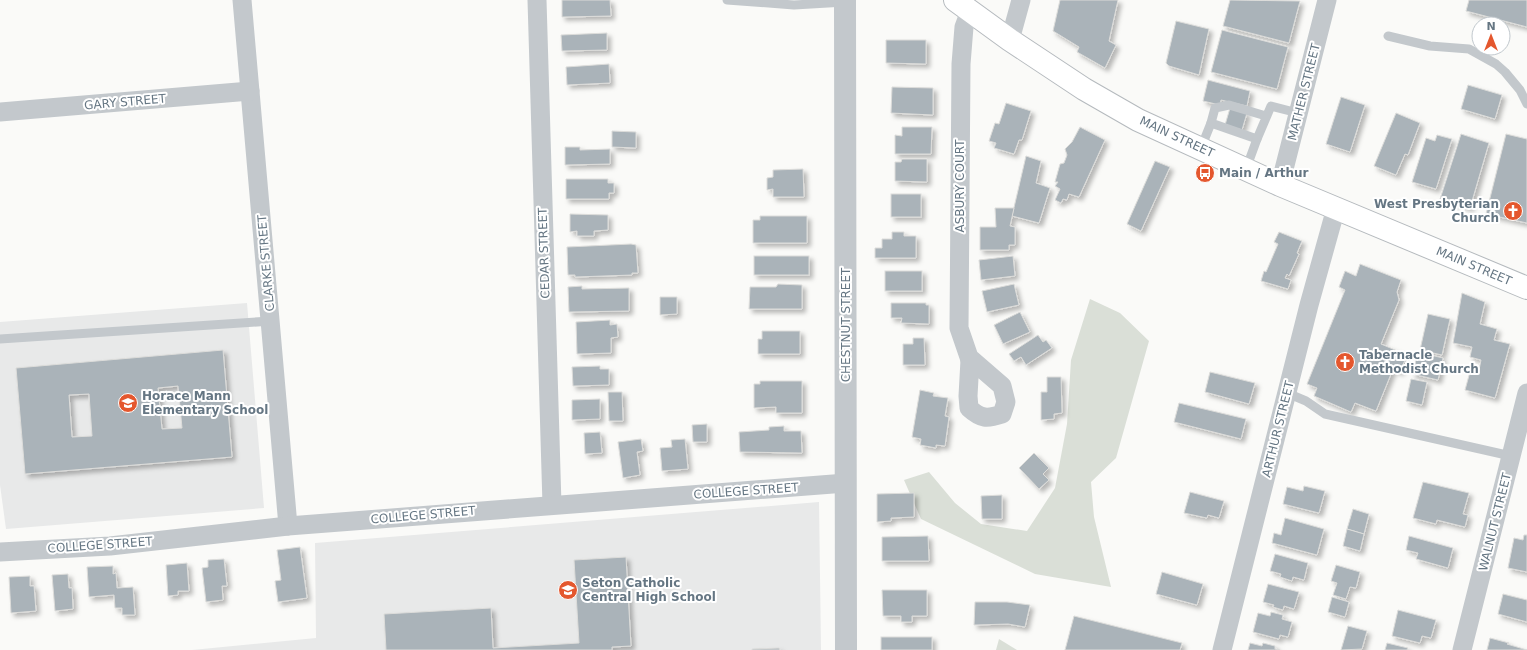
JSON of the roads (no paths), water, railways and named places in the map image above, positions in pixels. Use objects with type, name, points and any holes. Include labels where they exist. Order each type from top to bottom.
[{"type":"main road","name":"MAIN STREET","points":[[963,6],[1010,40],[1084,89],[1138,120],[1280,185],[1527,288]]},
{"type":"street","name":"CLARKE STREET","points":[[242,0],[288,526]]},
{"type":"street","name":"CEDAR STREET","points":[[537,0],[552,505]]},
{"type":"street","points":[[1010,40],[1021,0]]},
{"type":"street","name":"MATHER STREET","points":[[1280,185],[1327,0]]},
{"type":"street","name":"CHESTNUT STREET","points":[[845,1],[846,650]]},
{"type":"street","name":"ASBURY COURT","points":[[963,6],[964,27],[961,64],[958,328],[970,360]]},
{"type":"street","name":"GARY STREET","points":[[0,112],[250,91]]},
{"type":"street","name":"ARTHUR STREET","points":[[1222,650],[1309,305],[1336,208]]},
{"type":"street","name":"WALNUT STREET","points":[[1462,650],[1511,456],[1523,427],[1527,394]]},
{"type":"street","name":"COLLEGE STREET","points":[[0,552],[110,546],[288,526],[846,484]]},
{"type":"lane","points":[[727,0],[762,1],[794,5],[845,1]]},
{"type":"lane","points":[[1388,36],[1430,46],[1469,49],[1496,64],[1505,72],[1520,90],[1527,104]]},
{"type":"lane","points":[[1201,148],[1215,108],[1229,105],[1266,116]]},
{"type":"lane","points":[[1246,169],[1266,116],[1272,106],[1298,114]]},
{"type":"lane","points":[[1211,123],[1257,139]]},
{"type":"lane","points":[[0,339],[271,321]]},
{"type":"lane","points":[[1287,392],[1325,414],[1511,456]]},
{"type":"place","name":"Main / Arthur","points":[[1205,173]]},
{"type":"place","name":"West Presbyterian Church","points":[[1513,211]]},
{"type":"place","name":"Tabernacle Methodist Church","points":[[1345,362]]},
{"type":"place","name":"Horace Mann Elementary School","points":[[128,403]]},
{"type":"place","name":"Seton Catholic Central High School","points":[[568,590]]}]
